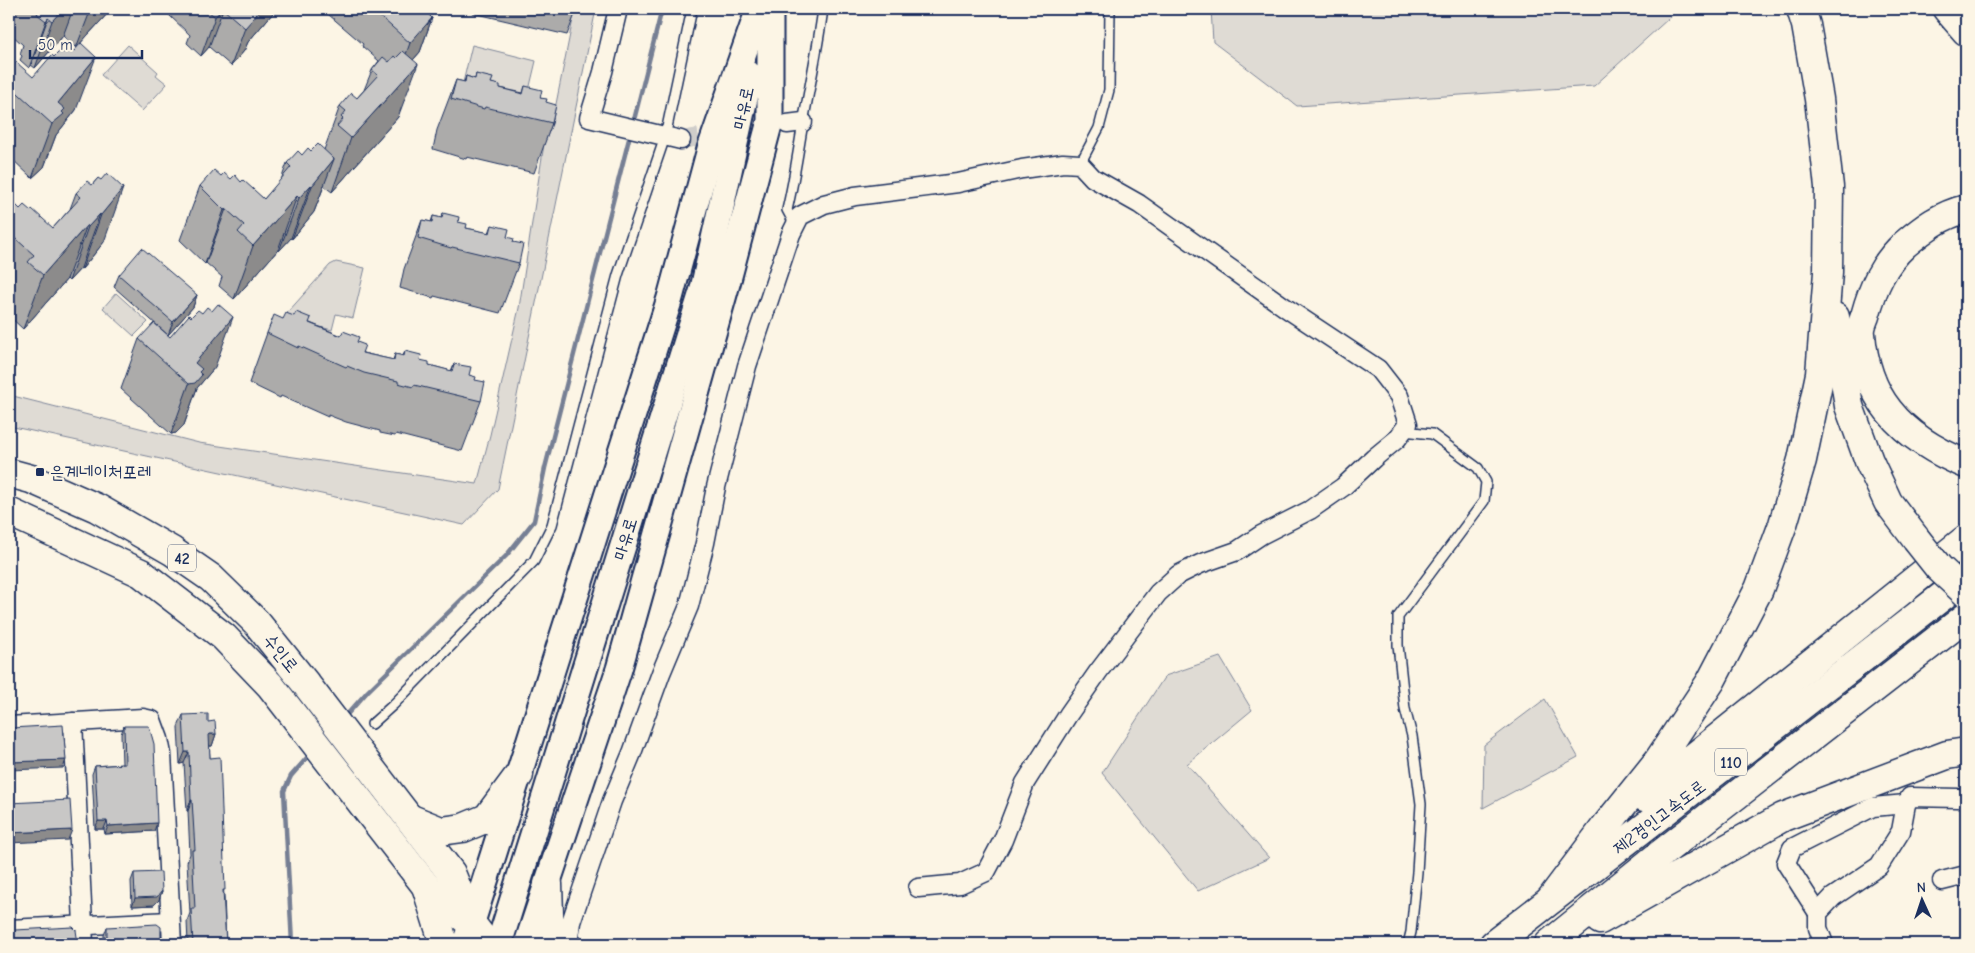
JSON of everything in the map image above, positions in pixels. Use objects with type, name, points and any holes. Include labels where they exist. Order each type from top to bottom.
[{"type":"main road","points":[[468,933],[670,298],[710,149],[759,9]]},
{"type":"main road","name":"마유로","points":[[499,944],[702,290],[722,208],[764,9]]},
{"type":"main road","points":[[527,944],[620,669],[770,121],[770,9]]},
{"type":"main road","points":[[1551,899],[1658,761],[1705,689],[1759,589],[1783,524],[1802,460],[1820,374],[1828,272],[1829,187],[1820,99],[1806,25],[1801,9]]},
{"type":"main road","points":[[1947,9],[1966,31]]},
{"type":"main road","points":[[1966,209],[1952,212],[1927,225],[1892,256],[1872,289],[1860,332],[1870,380],[1889,411],[1911,432],[1940,453],[1966,464]]},
{"type":"main road","points":[[1828,272],[1850,406],[1869,461],[1888,502],[1939,568],[1966,593]]},
{"type":"main road","name":"수인로","points":[[9,473],[32,479],[97,508],[172,551],[211,578],[257,623],[451,873],[468,933]]},
{"type":"main road","name":"수인로","points":[[9,512],[140,573],[224,637],[270,684],[426,886],[468,933],[487,944]]},
{"type":"main road","name":"110","points":[[1606,827],[1966,539]]},
{"type":"main road","name":"제2경인고속도로","points":[[1494,944],[1966,578]]},
{"type":"main road","name":"제2경인고속도로","points":[[1549,944],[1653,860],[1966,617]]},
{"type":"main road","points":[[1557,944],[1783,818],[1960,751]]},
{"type":"main road","points":[[408,818],[442,831],[463,828],[487,818],[519,775]]},
{"type":"main road","points":[[548,884],[550,944]]},
{"type":"main road","points":[[426,886],[444,944]]},
{"type":"street","points":[[618,9],[603,72],[589,118],[668,138]]},
{"type":"street","points":[[568,944],[571,922],[612,801],[632,753],[661,672],[689,606],[705,543],[716,486],[747,366],[800,216],[824,204],[855,196],[958,183],[1055,164],[1080,164],[1093,178],[1139,204],[1286,308],[1378,369],[1399,396],[1408,424],[1397,439],[1343,487],[1310,510],[1261,535],[1237,550],[1200,564],[1178,575],[1158,593],[1098,672],[1025,783],[1003,840],[986,872],[960,884],[918,888]]},
{"type":"street","points":[[9,726],[143,718],[152,720],[162,754],[172,944]]},
{"type":"street","points":[[73,722],[84,944]]},
{"type":"street","points":[[1818,913],[1833,897],[1878,866],[1900,832],[1906,804],[1910,797],[1958,798]]},
{"type":"street","points":[[1824,944],[1818,928],[1818,913],[1786,863],[1792,848],[1874,807],[1906,804]]},
{"type":"street","points":[[1942,881],[1966,875]]},
{"type":"street","points":[[9,929],[170,921]]},
{"type":"lane","points":[[372,724],[393,705],[534,561],[552,525],[618,275],[668,138],[692,9]]},
{"type":"lane","points":[[796,226],[787,210],[795,179],[796,123],[818,50],[823,9]]},
{"type":"lane","points":[[1080,164],[1099,128],[1109,90],[1110,9]]},
{"type":"lane","points":[[1403,431],[1432,434],[1478,468],[1486,482],[1484,501],[1398,617],[1398,645],[1405,709],[1412,736],[1421,804],[1412,932],[1408,944]]},
{"type":"shaded area","points":[[575,9],[596,9],[498,489],[464,525],[9,426],[9,395],[199,443],[477,484],[519,308],[544,144],[552,124]]},
{"type":"shaded area","points":[[1211,9],[1679,9],[1594,86],[1297,106],[1213,42]]},
{"type":"shaded area","points":[[128,45],[158,72],[156,75],[167,84],[142,111],[101,75]]},
{"type":"shaded area","points":[[472,45],[536,61],[524,111],[460,95]]},
{"type":"shaded area","points":[[336,262],[365,268],[353,318],[336,314],[332,330],[290,319],[287,313],[330,265]]},
{"type":"shaded area","points":[[116,293],[148,322],[134,336],[103,308]]},
{"type":"shaded area","points":[[1220,657],[1252,710],[1187,764],[1269,858],[1198,891],[1102,773],[1165,676]]},
{"type":"shaded area","points":[[1545,699],[1578,757],[1483,808],[1484,745]]},
{"type":"building","points":[[38,9],[63,9],[52,21],[48,18],[46,21],[37,14],[40,10]]},
{"type":"building","points":[[206,9],[222,9],[215,17]]},
{"type":"building","points":[[223,9],[257,9],[259,12],[245,28]]},
{"type":"building","points":[[374,9],[430,9],[427,13],[432,18],[410,43]]},
{"type":"building","points":[[81,43],[96,57],[58,103],[65,109],[62,112],[64,114],[52,124],[9,85],[9,71],[16,62],[33,77],[52,55],[54,57],[61,50],[64,53],[70,47],[74,51]]},
{"type":"building","points":[[403,51],[418,64],[351,138],[337,126],[343,119],[341,117],[346,111],[340,106],[351,93],[357,98],[378,75],[372,70],[383,57],[389,62],[394,56],[396,58]]},
{"type":"building","points":[[476,74],[493,78],[491,83],[500,85],[500,88],[523,94],[525,86],[542,90],[540,98],[547,99],[546,102],[556,105],[552,123],[485,107],[484,109],[451,99],[456,80],[465,82],[466,76],[475,79]]},
{"type":"building","points":[[318,144],[334,159],[312,186],[299,198],[297,196],[253,246],[238,232],[244,225],[226,209],[224,210],[200,186],[214,170],[221,176],[224,173],[231,179],[235,175],[241,182],[243,180],[264,199],[291,167],[287,163],[298,151],[302,155],[308,148],[311,151]]},
{"type":"building","points":[[107,173],[123,188],[101,215],[88,227],[87,225],[43,275],[28,262],[34,255],[9,235],[9,204],[13,202],[20,209],[24,205],[31,211],[32,209],[53,228],[81,197],[76,193],[87,181],[92,185],[98,178],[101,180]]},
{"type":"building","points":[[443,213],[459,217],[458,222],[467,224],[466,228],[490,233],[492,225],[509,229],[507,237],[514,239],[513,242],[523,244],[519,263],[451,248],[418,238],[422,220],[432,222],[433,216],[442,218]]},
{"type":"building","points":[[142,248],[197,295],[173,322],[119,275]]},
{"type":"building","points":[[218,304],[233,317],[195,363],[202,369],[199,372],[202,375],[195,383],[189,384],[139,339],[154,323],[170,337],[189,315],[191,317],[198,310],[202,313],[207,307],[212,311]]},
{"type":"building","points":[[296,312],[311,318],[309,323],[341,336],[343,331],[359,337],[357,342],[365,345],[362,353],[394,360],[395,354],[404,356],[405,351],[421,355],[420,360],[429,362],[429,365],[452,371],[454,364],[471,367],[469,375],[476,377],[475,380],[485,382],[481,401],[414,385],[413,387],[398,383],[398,381],[364,373],[299,346],[298,348],[267,333],[274,315],[283,319],[286,313],[294,316]]},
{"type":"building","points":[[208,714],[208,722],[215,721],[216,734],[209,734],[210,758],[220,757],[226,944],[193,944],[191,909],[195,909],[192,850],[195,850],[189,752],[185,752],[183,715]]},
{"type":"building","points":[[63,725],[66,760],[9,762],[9,731],[11,728]]},
{"type":"building","points":[[124,726],[149,726],[154,744],[157,823],[108,826],[107,821],[98,821],[95,766],[125,764]]},
{"type":"building","points":[[70,800],[72,830],[9,833],[9,803]]},
{"type":"building","points":[[161,872],[162,891],[157,897],[135,898],[134,873]]},
{"type":"building","points":[[157,924],[161,927],[161,944],[107,944],[107,927]]},
{"type":"building","points":[[73,927],[76,930],[78,944],[13,944],[12,933],[15,930]]},
{"type":"waterway","points":[[633,124],[662,9]]},
{"type":"waterway","points":[[343,719],[368,691],[506,556],[534,521],[545,468],[631,131]]},
{"type":"waterway","points":[[292,944],[284,791],[291,776],[312,752]]},
{"type":"tunnel","points":[[681,140],[777,125]]},
{"type":"place","name":"은계네이처포레","points":[[40,472]]}]
